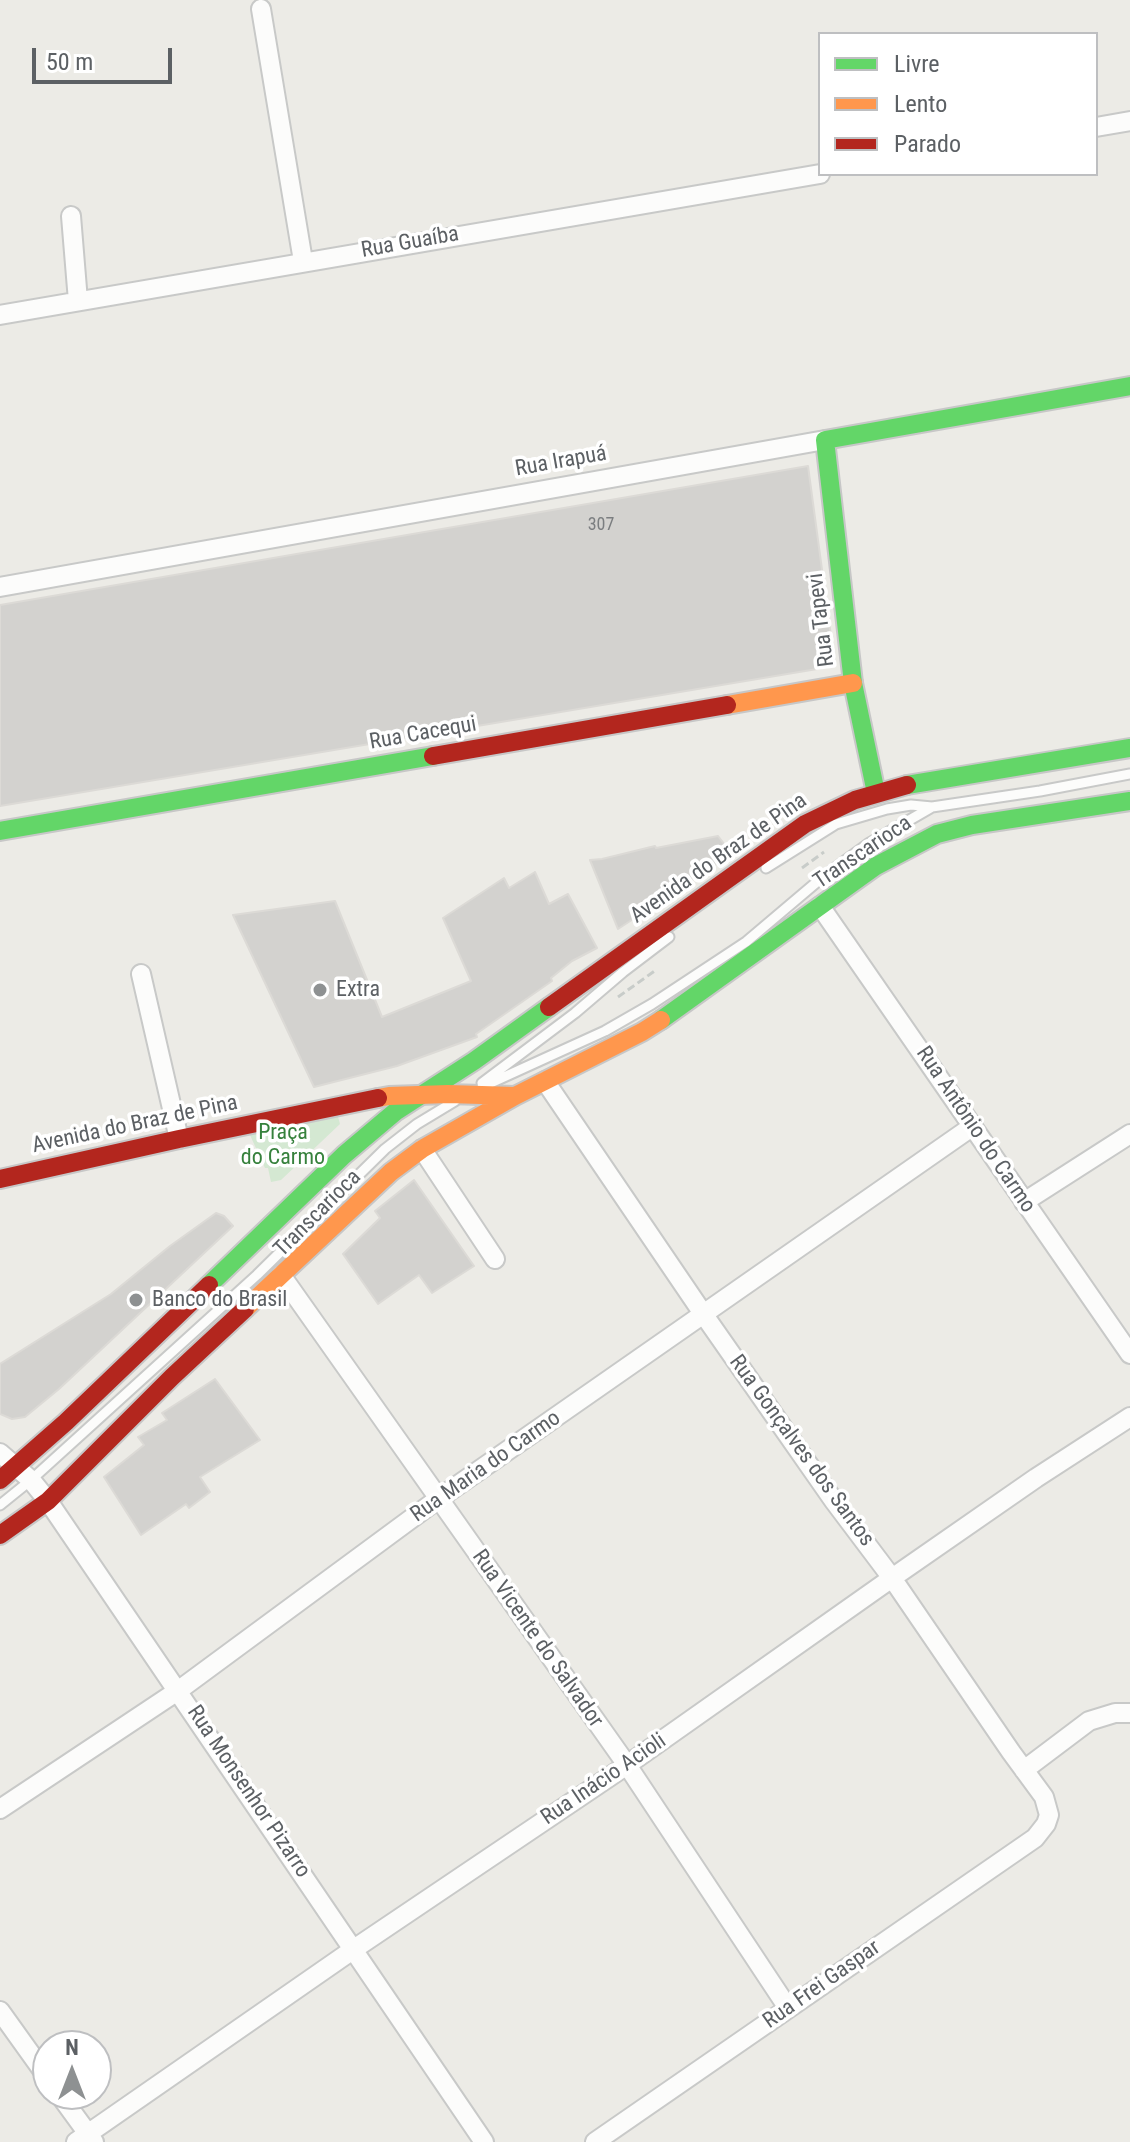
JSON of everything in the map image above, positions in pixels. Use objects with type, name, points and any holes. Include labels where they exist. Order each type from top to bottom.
[{"type":"main road","name":"Rua Irapuá","points":[[825,440],[1130,386]]},
{"type":"main road","name":"Rua Tapevi","points":[[825,440],[853,683],[876,793]]},
{"type":"main road","name":"Rua Cacequi","points":[[0,831],[853,683]]},
{"type":"main road","name":"Avenida do Braz de Pina","points":[[422,1095],[805,824],[855,800],[902,786],[1130,748]]},
{"type":"main road","name":"Avenida do Braz de Pina","points":[[0,1179],[368,1100],[422,1095],[515,1096],[642,1032],[678,1010],[876,866],[937,834],[972,825],[1130,801]]},
{"type":"main road","points":[[0,1480],[66,1422],[344,1155],[395,1112],[422,1095]]},
{"type":"main road","points":[[0,1535],[48,1501],[172,1377],[391,1172],[422,1149],[515,1096]]},
{"type":"street","points":[[261,9],[303,261]]},
{"type":"street","points":[[1098,127],[1130,121]]},
{"type":"street","name":"Rua Guaíba","points":[[0,315],[818,174]]},
{"type":"street","points":[[71,216],[78,301]]},
{"type":"street","name":"Rua Irapuá","points":[[0,587],[825,440]]},
{"type":"street","name":"Rua Antônio do Carmo","points":[[820,906],[1130,1354]]},
{"type":"street","points":[[141,974],[179,1139]]},
{"type":"street","name":"Rua Gonçalves dos Santos","points":[[545,1081],[704,1315],[834,1501],[892,1578],[1024,1770],[1047,1805],[1049,1815],[1046,1824]]},
{"type":"street","name":"Rua Maria do Carmo","points":[[0,1809],[179,1690],[438,1499],[973,1126]]},
{"type":"street","points":[[1024,1202],[1130,1134]]},
{"type":"street","points":[[422,1149],[495,1259]]},
{"type":"street","name":"Rua Vicente do Salvador","points":[[281,1275],[627,1765],[788,2008]]},
{"type":"street","name":"Rua Inácio Acioli","points":[[86,2139],[354,1949],[627,1765],[1036,1478],[1130,1417]]},
{"type":"street","name":"Rua Monsenhor Pizarro","points":[[0,1453],[17,1466],[48,1501],[484,2142]]},
{"type":"street","points":[[1024,1770],[1089,1721],[1115,1713],[1130,1713]]},
{"type":"street","name":"Rua Frei Gaspar","points":[[595,2142],[1035,1838],[1046,1824]]},
{"type":"street","points":[[0,2011],[32,2056]]},
{"type":"street","points":[[69,2110],[86,2139]]},
{"type":"lane","name":"Transcarioca","points":[[753,877],[836,824],[887,809],[911,805],[932,807],[1130,774]]},
{"type":"lane","name":"Transcarioca","points":[[0,1505],[257,1275],[385,1149],[417,1124],[467,1095],[605,1031],[652,1004],[746,942],[824,876],[868,844],[932,807]]},
{"type":"lane","name":"Transcarioca","points":[[467,1095],[680,929]]},
{"type":"path","points":[[802,868],[824,852]]},
{"type":"path","points":[[610,1002],[656,970]]},
{"type":"green space","name":"Praça do Carmo","points":[[337,1113],[340,1124],[281,1180],[271,1182],[268,1168],[265,1168],[250,1135]]},
{"type":"building","points":[[808,466],[835,666],[0,806],[0,605]]},
{"type":"building","points":[[718,836],[732,854],[618,929],[590,860]]},
{"type":"building","points":[[535,872],[549,904],[568,894],[597,948],[572,961],[551,978],[552,981],[476,1034],[477,1037],[397,1066],[314,1087],[233,915],[335,901],[382,1017],[471,981],[443,918],[504,878],[509,888]]},
{"type":"building","points":[[414,1180],[474,1266],[432,1293],[419,1275],[378,1304],[343,1254],[380,1218],[375,1211]]},
{"type":"building","points":[[216,1213],[224,1216],[233,1226],[59,1389],[25,1417],[12,1419],[0,1414],[0,1364],[111,1294]]},
{"type":"building","points":[[215,1379],[260,1440],[200,1477],[210,1492],[189,1508],[186,1504],[141,1535],[104,1477],[144,1445],[138,1437],[167,1420],[162,1413]]},
{"type":"traffic: fast","points":[[876,793],[853,683],[825,440],[1130,386]]},
{"type":"traffic: fast","points":[[907,785],[1130,748]]},
{"type":"traffic: fast","points":[[0,831],[433,756]]},
{"type":"traffic: fast","points":[[661,1020],[876,866],[937,834],[972,825],[1130,801]]},
{"type":"traffic: fast","points":[[209,1285],[344,1155],[395,1112],[549,1007]]},
{"type":"traffic: slow","points":[[727,705],[853,683]]},
{"type":"traffic: slow","points":[[245,1309],[391,1172],[422,1149],[515,1096],[661,1020]]},
{"type":"traffic: slow","points":[[378,1098],[448,1094],[515,1096]]},
{"type":"traffic: jam","points":[[433,756],[727,705]]},
{"type":"traffic: jam","points":[[549,1007],[805,824],[855,800],[907,785]]},
{"type":"traffic: jam","points":[[0,1179],[378,1098]]},
{"type":"traffic: jam","points":[[0,1480],[66,1422],[209,1285]]},
{"type":"traffic: jam","points":[[0,1535],[48,1501],[245,1309]]},
{"type":"place","name":"Extra","points":[[320,990]]},
{"type":"place","name":"Banco do Brasil","points":[[136,1300]]}]
